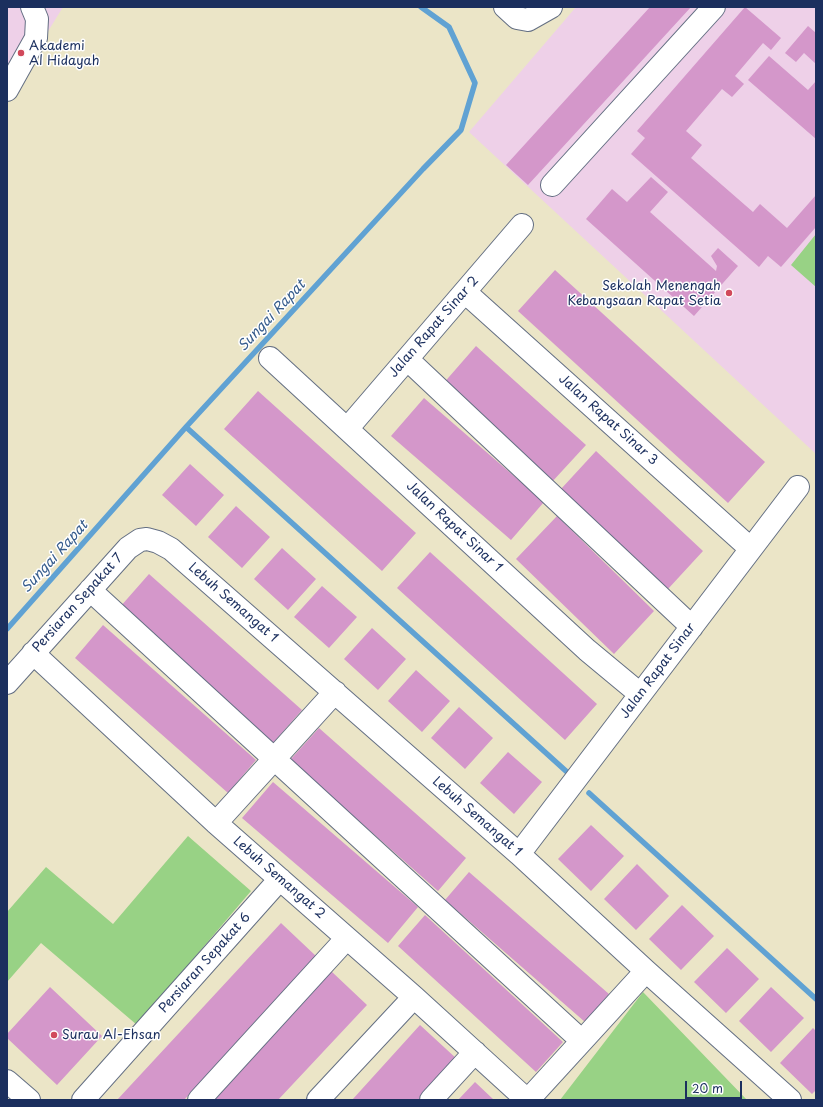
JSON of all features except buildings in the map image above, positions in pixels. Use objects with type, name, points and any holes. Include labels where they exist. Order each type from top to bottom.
[{"type":"street","points":[[505,7],[517,18],[528,20],[551,7]]},
{"type":"street","points":[[552,184],[714,7]]},
{"type":"street","points":[[7,90],[36,38],[31,11]]},
{"type":"street","name":"Jalan Rapat Sinar 2","points":[[347,429],[522,226]]},
{"type":"street","name":"Jalan Rapat Sinar 3","points":[[465,292],[751,549]]},
{"type":"street","name":"Jalan Rapat Sinar 1","points":[[270,358],[587,650],[640,694]]},
{"type":"street","points":[[407,359],[692,627]]},
{"type":"street","name":"Jalan Rapat Sinar","points":[[519,854],[798,487]]},
{"type":"street","name":"Persiaran Sepakat 7","points":[[7,683],[128,548],[140,540],[148,539],[158,542]]},
{"type":"street","name":"Lebuh Semangat 1","points":[[158,542],[171,549],[519,854],[646,971],[790,1100]]},
{"type":"street","points":[[90,590],[582,1041]]},
{"type":"street","name":"Lebuh Semangat 2","points":[[33,653],[216,823],[414,997],[528,1100]]},
{"type":"street","points":[[216,823],[335,692]]},
{"type":"street","name":"Persiaran Sepakat 6","points":[[83,1100],[280,879]]},
{"type":"street","points":[[199,1100],[347,938]]},
{"type":"street","points":[[528,1100],[646,971]]},
{"type":"street","points":[[318,1100],[414,997]]},
{"type":"street","points":[[431,1100],[475,1052]]},
{"type":"street","points":[[7,1081],[29,1100]]},
{"type":"shaded area","name":"Akademi Al Hidayah","points":[[7,7],[63,7],[7,98]]},
{"type":"shaded area","name":"Sekolah Menengah Kebangsaan Rapat Setia","points":[[576,7],[816,7],[816,454],[469,132]]},
{"type":"green space","points":[[816,234],[816,287],[791,265]]},
{"type":"green space","points":[[188,836],[251,891],[137,1025],[41,943],[7,982],[7,912],[46,867],[113,924]]},
{"type":"green space","points":[[643,992],[747,1100],[560,1100]]},
{"type":"waterway","name":"Sungai Rapat","points":[[7,629],[186,427],[423,169],[461,130],[475,83],[449,27],[421,7]]},
{"type":"waterway","points":[[186,427],[567,772]]},
{"type":"waterway","points":[[589,793],[816,999]]},
{"type":"place","name":"Akademi Al Hidayah","points":[[21,53]]},
{"type":"place","name":"Sekolah Menengah Kebangsaan Rapat Setia","points":[[729,293]]},
{"type":"place","name":"Surau Al-Ehsan","points":[[54,1035]]}]
